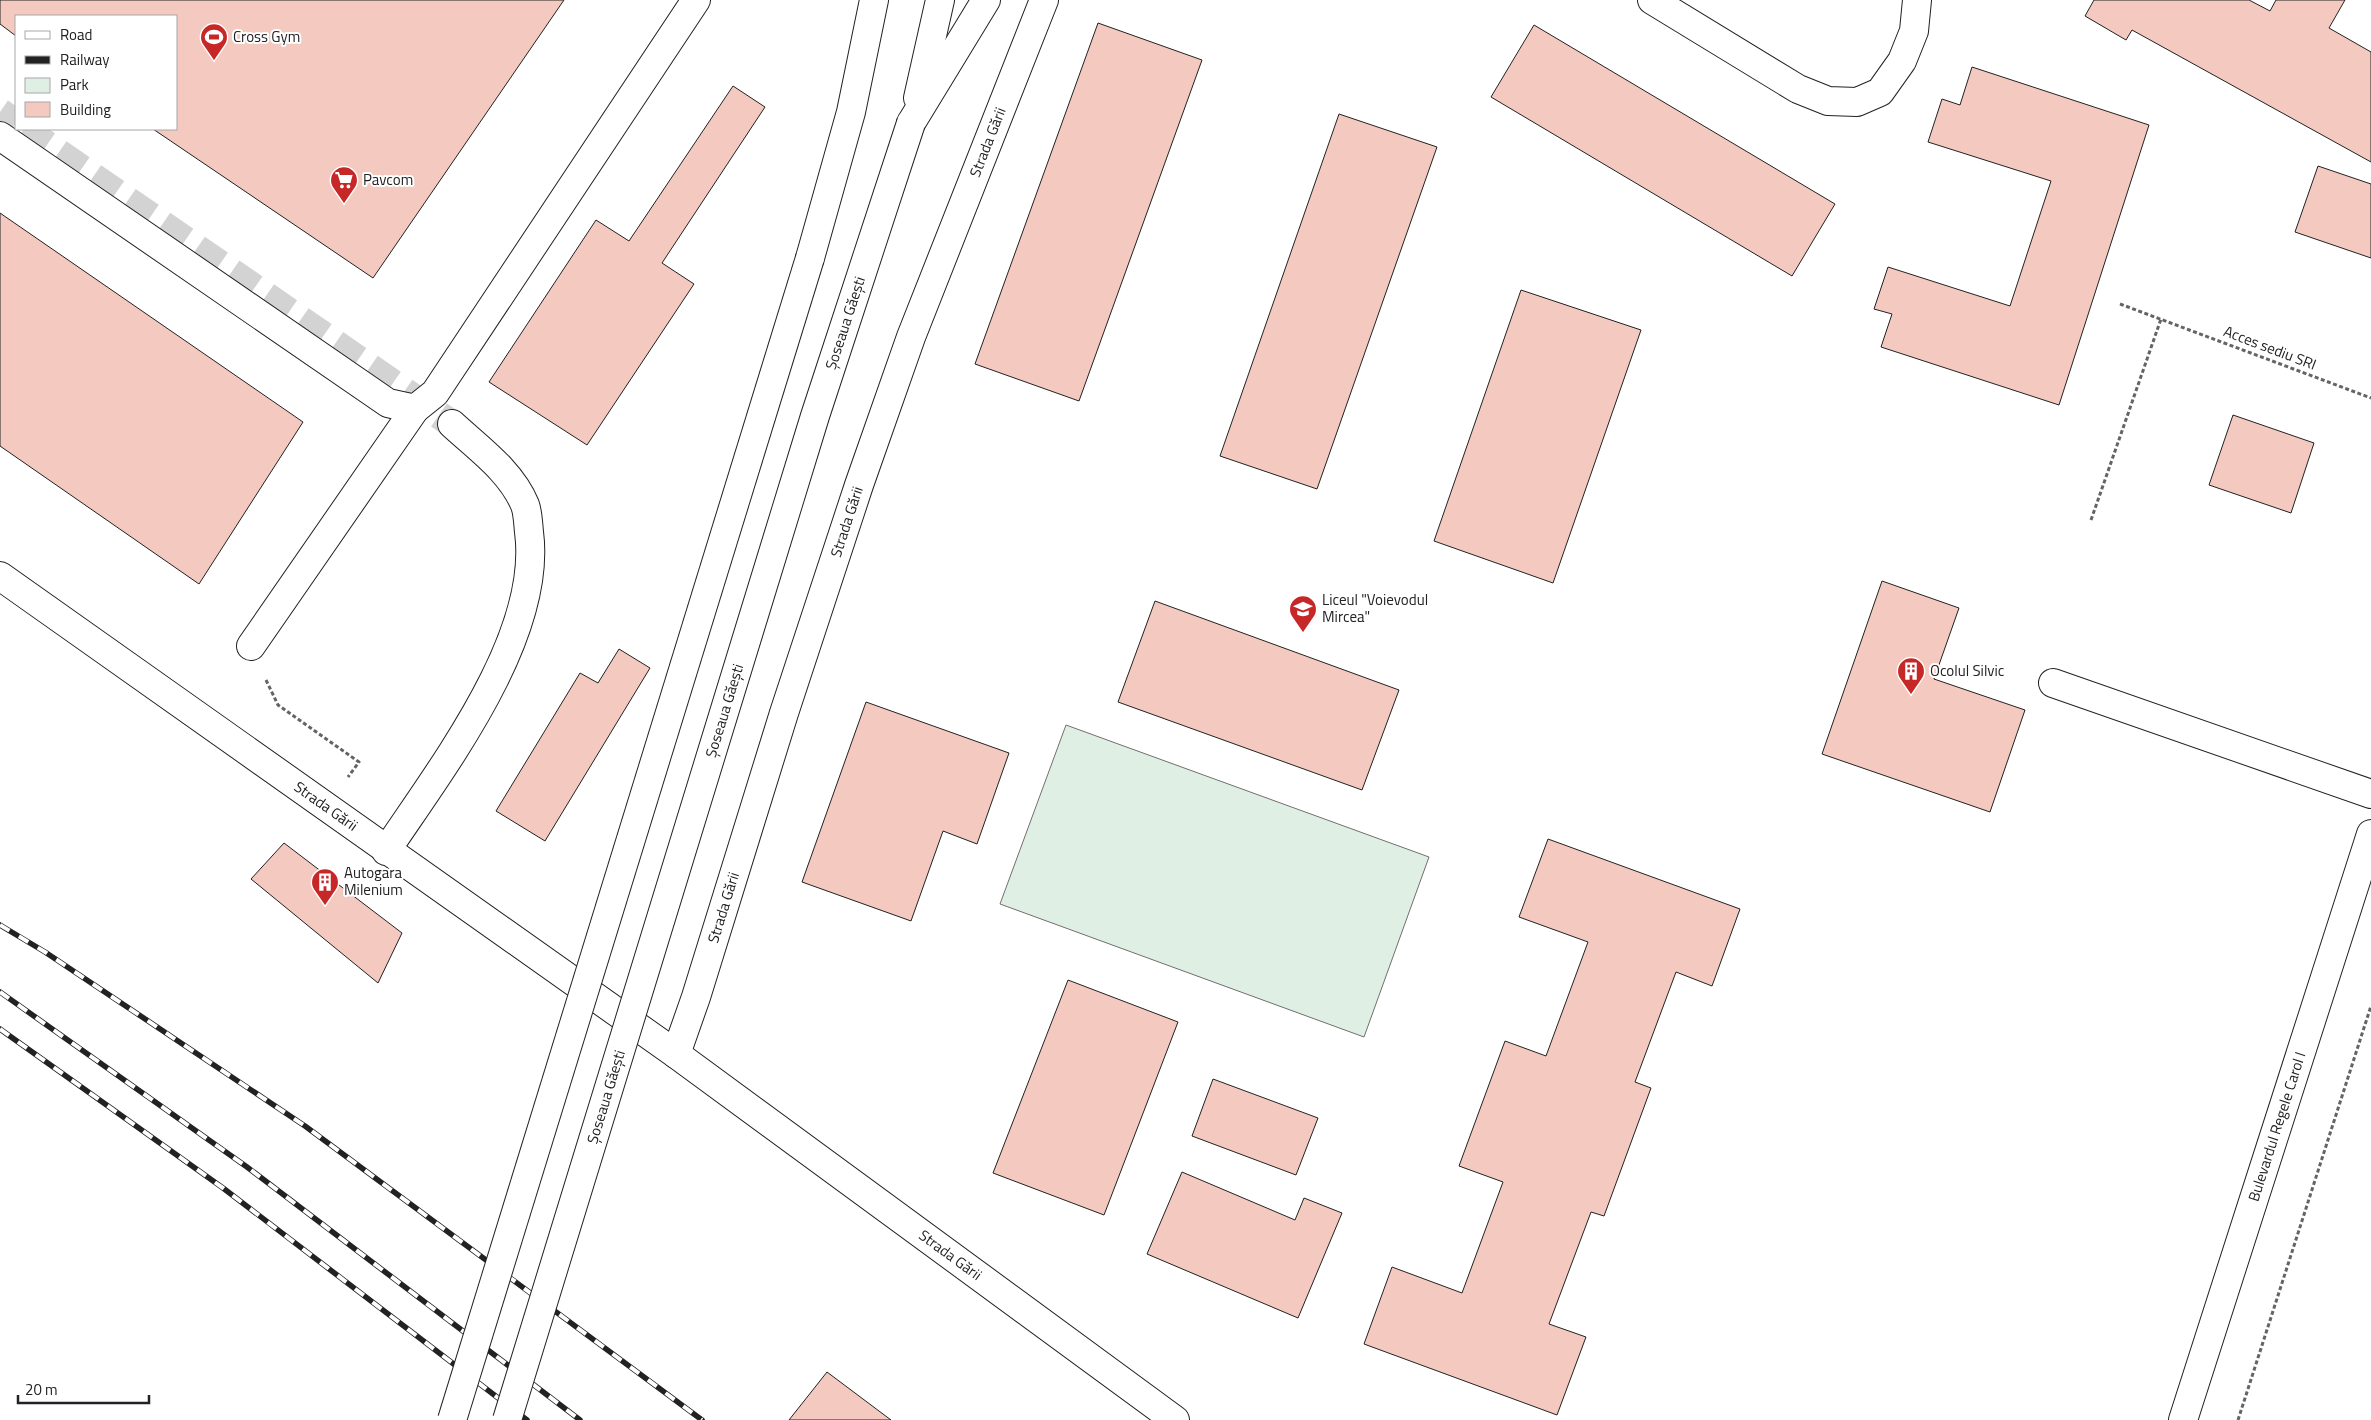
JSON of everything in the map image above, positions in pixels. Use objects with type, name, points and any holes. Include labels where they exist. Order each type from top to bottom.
[{"type":"main road","points":[[251,646],[415,409],[435,393],[696,0]]},
{"type":"main road","points":[[452,1420],[810,258],[851,112],[874,0]]},
{"type":"main road","name":"Șoseaua Găești","points":[[507,1420],[815,416],[911,123],[940,0]]},
{"type":"main road","points":[[911,123],[986,0]]},
{"type":"main road","name":"Strada Gării","points":[[676,1054],[696,997],[787,703],[865,466],[911,336],[1044,0]]},
{"type":"main road","points":[[1652,0],[1798,89],[1828,101],[1857,102],[1880,92],[1902,61],[1914,31],[1917,0]]},
{"type":"main road","points":[[0,136],[388,403],[415,409]]},
{"type":"main road","points":[[386,851],[466,731],[506,654],[520,613],[528,575],[531,545],[525,506],[504,472],[452,424]]},
{"type":"main road","name":"Strada Gării","points":[[0,576],[386,851],[676,1054],[1175,1420]]},
{"type":"main road","points":[[2053,683],[2371,794]]},
{"type":"main road","name":"Bulevardul Regele Carol I","points":[[2183,1420],[2371,834]]},
{"type":"path","name":"Acces sediu SRI","points":[[2120,304],[2371,398]]},
{"type":"path","points":[[2091,520],[2161,319]]},
{"type":"path","points":[[251,646],[262,666],[268,686],[278,705],[359,762],[326,808]]},
{"type":"path","points":[[2238,1420],[2371,1006]]},
{"type":"green space","points":[[1066,725],[1429,857],[1364,1037],[1000,904]]},
{"type":"building","name":"Pavcom","points":[[0,0],[564,0],[373,278],[154,130],[178,130],[178,15],[15,15],[15,35],[0,24]]},
{"type":"building","points":[[2094,0],[2249,0],[2270,11],[2276,0],[2345,0],[2329,28],[2371,52],[2371,162],[2132,30],[2126,40],[2085,16]]},
{"type":"building","points":[[1098,23],[1202,60],[1079,401],[975,364]]},
{"type":"building","points":[[1534,25],[1835,204],[1792,276],[1491,97]]},
{"type":"building","points":[[1972,67],[2149,125],[2059,405],[1881,347],[1892,314],[1874,309],[1888,267],[2010,306],[2051,181],[1928,142],[1942,99],[1960,105]]},
{"type":"building","points":[[733,86],[765,107],[662,263],[694,284],[587,445],[489,382],[596,220],[629,241]]},
{"type":"building","points":[[1339,114],[1437,147],[1317,489],[1220,456]]},
{"type":"building","points":[[2318,166],[2371,184],[2371,258],[2295,232]]},
{"type":"building","points":[[0,213],[303,422],[199,584],[0,446]]},
{"type":"building","points":[[1521,290],[1641,330],[1553,583],[1434,541]]},
{"type":"building","points":[[2233,415],[2314,443],[2291,513],[2209,485]]},
{"type":"building","name":"Ocolul Silvic","points":[[1882,581],[1959,608],[1934,679],[2025,710],[1990,812],[1822,754]]},
{"type":"building","points":[[1155,601],[1399,690],[1362,790],[1118,702]]},
{"type":"building","points":[[619,649],[650,668],[545,841],[496,811],[580,673],[598,683]]},
{"type":"building","points":[[866,702],[1009,753],[977,844],[943,831],[911,921],[802,882]]},
{"type":"building","points":[[1548,839],[1740,909],[1712,986],[1676,972],[1635,1082],[1651,1088],[1604,1216],[1591,1212],[1549,1324],[1586,1337],[1557,1415],[1364,1344],[1392,1267],[1462,1293],[1503,1182],[1459,1166],[1505,1041],[1546,1056],[1588,942],[1519,917]]},
{"type":"building","name":"Autogara Milenium","points":[[284,843],[402,933],[378,983],[251,879]]},
{"type":"building","points":[[1068,980],[1178,1022],[1104,1215],[993,1173]]},
{"type":"building","points":[[1213,1079],[1318,1118],[1296,1175],[1192,1136]]},
{"type":"building","points":[[1182,1172],[1295,1220],[1304,1198],[1342,1213],[1298,1318],[1147,1254]]},
{"type":"building","points":[[827,1372],[891,1420],[789,1420]]},
{"type":"tunnel","points":[[0,112],[15,122]]},
{"type":"tunnel","points":[[25,130],[452,424]]},
{"type":"railway","points":[[0,925],[45,952],[305,1126],[702,1420]]},
{"type":"railway","points":[[0,992],[247,1167],[580,1420]]},
{"type":"railway","points":[[0,1029],[223,1188],[527,1420]]},
{"type":"place","name":"Cross Gym","points":[[214,61]]},
{"type":"place","name":"Pavcom","points":[[344,204]]},
{"type":"place","name":"Liceul \"Voievodul Mircea\"","points":[[1303,633]]},
{"type":"place","name":"Ocolul Silvic","points":[[1911,695]]},
{"type":"place","name":"Autogara Milenium","points":[[325,906]]}]
